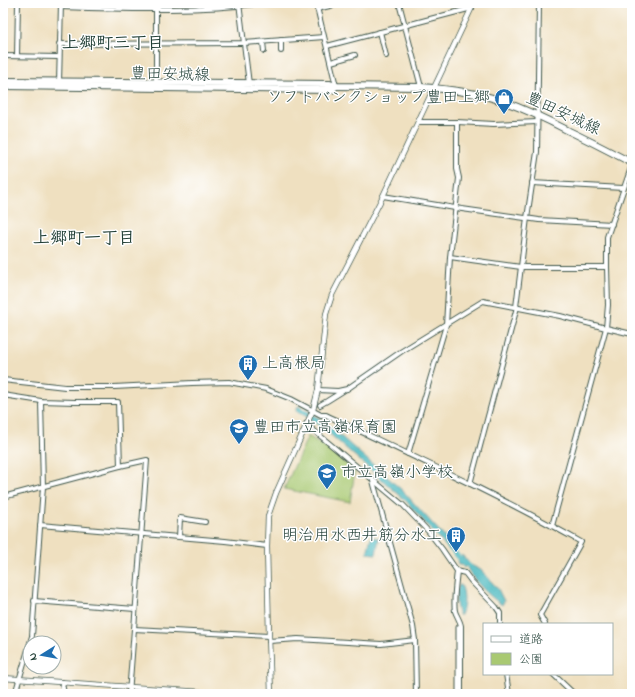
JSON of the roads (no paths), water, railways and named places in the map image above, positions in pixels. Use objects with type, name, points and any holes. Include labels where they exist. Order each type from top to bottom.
[{"type":"main road","name":"豊田安城線","points":[[3,81],[59,84],[249,86],[332,90],[336,86],[434,88],[475,94],[498,100],[632,164]]},
{"type":"main road","name":"豊田安城線","points":[[3,86],[59,84]]},
{"type":"street","points":[[17,56],[18,3]]},
{"type":"street","points":[[156,3],[156,85]]},
{"type":"street","points":[[59,84],[61,5],[156,9],[262,3]]},
{"type":"street","points":[[316,3],[336,86]]},
{"type":"street","points":[[399,3],[421,87]]},
{"type":"street","points":[[470,484],[517,307],[527,218],[537,152],[539,3]]},
{"type":"street","points":[[239,5],[249,86]]},
{"type":"street","points":[[317,9],[334,5]]},
{"type":"street","points":[[326,46],[405,26],[473,6]]},
{"type":"street","points":[[271,694],[267,546],[268,516],[276,493],[312,412],[318,390],[328,307],[332,295],[383,196],[473,6]]},
{"type":"street","points":[[380,32],[386,56]]},
{"type":"street","points":[[60,44],[244,43],[324,37]]},
{"type":"street","points":[[281,40],[281,51]]},
{"type":"street","points":[[263,42],[264,51]]},
{"type":"street","points":[[331,62],[355,55]]},
{"type":"street","points":[[3,56],[59,57]]},
{"type":"street","points":[[418,122],[494,124],[537,118]]},
{"type":"street","points":[[408,454],[446,325],[450,257],[459,178],[457,169],[457,122]]},
{"type":"street","points":[[552,526],[606,328],[608,305],[607,237],[632,164]]},
{"type":"street","points":[[532,182],[623,188]]},
{"type":"street","points":[[383,196],[539,220],[612,224]]},
{"type":"street","points":[[450,257],[521,267],[607,267]]},
{"type":"street","points":[[320,405],[347,389],[402,351],[484,302],[560,316],[632,334]]},
{"type":"street","points":[[3,380],[65,387],[114,387],[229,382],[266,389],[291,399],[312,412],[326,416],[470,484],[581,542],[540,615],[544,623]]},
{"type":"street","points":[[318,390],[338,391],[347,389]]},
{"type":"street","points":[[3,395],[41,400],[118,402],[120,466]]},
{"type":"street","points":[[15,694],[32,636],[43,487],[41,400]]},
{"type":"street","points":[[306,424],[403,505],[428,531],[457,571],[455,612],[460,620],[461,626],[461,694]]},
{"type":"street","points":[[3,497],[147,460],[129,694]]},
{"type":"street","points":[[373,481],[413,626],[415,640],[416,694]]},
{"type":"street","points":[[179,537],[180,518],[205,522]]},
{"type":"street","points":[[40,526],[225,541],[267,546]]},
{"type":"street","points":[[457,571],[465,573],[496,606],[500,613],[500,623]]},
{"type":"street","points":[[34,601],[135,608]]},
{"type":"street","points":[[458,694],[458,627],[461,626]]},
{"type":"street","points":[[134,629],[269,639],[298,639],[380,644],[415,640]]},
{"type":"street","points":[[506,675],[509,694]]},
{"type":"street","points":[[554,675],[572,692],[571,694]]},
{"type":"street","points":[[3,678],[230,694]]},
{"type":"street","points":[[62,682],[64,694]]},
{"type":"water","points":[[298,406],[313,414],[328,425],[403,491],[452,545],[455,546],[449,551],[406,501],[324,429],[296,411]]},
{"type":"water","points":[[371,537],[379,538],[376,554],[367,553]]},
{"type":"water","points":[[462,555],[469,563],[464,568],[462,565],[458,565],[457,560]]},
{"type":"water","points":[[471,565],[481,570],[498,589],[504,601],[502,605],[487,593],[474,579],[467,568]]},
{"type":"water","points":[[459,585],[461,585],[464,596],[464,604],[461,615],[459,615],[456,604],[456,596]]},
{"type":"waterway","points":[[447,544],[459,558],[474,571]]},
{"type":"place","name":"ソフトバンクショップ豊田上郷","points":[[504,115]]},
{"type":"place","name":"上高根局","points":[[248,381]]},
{"type":"place","name":"豊田市立高嶺保育園","points":[[239,445]]},
{"type":"place","name":"市立高嶺小学校","points":[[327,490]]},
{"type":"place","name":"明治用水西井筋分水工","points":[[456,553]]},
{"type":"district","name":"上郷町三丁目","points":[[113,43]]},
{"type":"district","name":"上郷町一丁目","points":[[84,238]]}]
